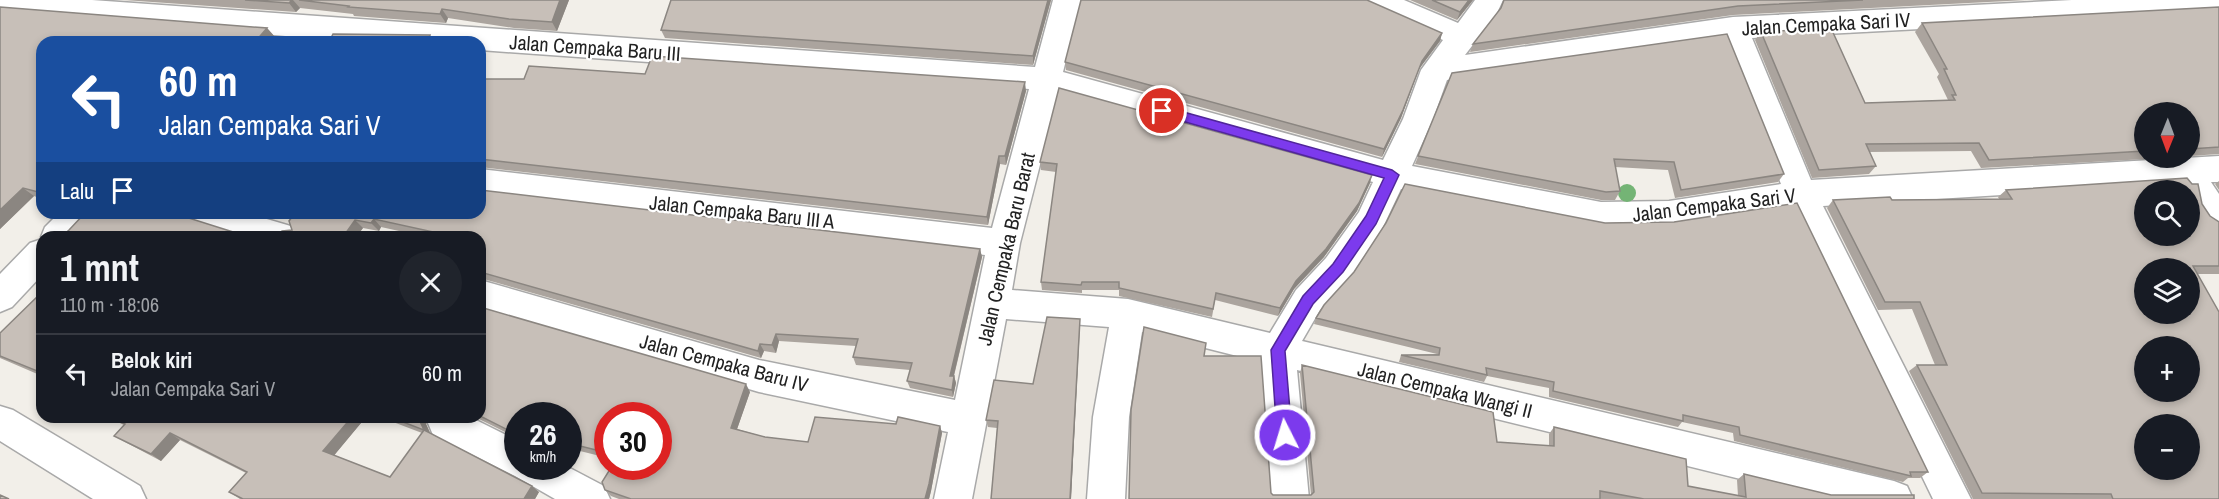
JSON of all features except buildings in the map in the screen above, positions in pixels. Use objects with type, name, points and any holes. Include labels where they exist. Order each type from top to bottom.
[{"type":"street","points":[[223,32],[249,0]]},
{"type":"street","name":"Jalan Cempaka Baru Barat","points":[[953,499],[1004,243],[1067,0]]},
{"type":"street","points":[[1376,0],[1461,36]]},
{"type":"street","points":[[1290,499],[1278,350],[1308,300],[1338,268],[1371,220],[1418,119],[1436,70],[1461,36],[1486,8],[1489,0]]},
{"type":"street","name":"Jalan Cempaka Baru III","points":[[0,3],[110,5],[223,32],[293,36]]},
{"type":"street","name":"Jalan Cempaka Sari IV","points":[[1436,70],[1733,28],[2219,3]]},
{"type":"street","points":[[1733,28],[1802,194],[1850,296],[1952,499]]},
{"type":"street","name":"Jalan Cempaka Baru III","points":[[486,47],[1046,79]]},
{"type":"street","name":"Jalan Cempaka Sari V","points":[[1046,79],[1392,175],[1601,215],[1669,214],[1802,194],[2219,169]]},
{"type":"street","points":[[2186,171],[2219,221]]},
{"type":"street","name":"Jalan Cempaka Baru III A","points":[[486,183],[1004,243]]},
{"type":"street","points":[[63,231],[74,219]]},
{"type":"street","points":[[220,219],[262,231]]},
{"type":"street","points":[[0,297],[36,259]]},
{"type":"street","name":"Jalan Cempaka Baru IV","points":[[486,297],[759,376],[970,420]]},
{"type":"street","name":"Jalan Cempaka Wangi II","points":[[992,303],[1128,314],[1894,499]]},
{"type":"street","points":[[1106,499],[1112,417],[1128,314]]},
{"type":"street","points":[[0,422],[127,499]]},
{"type":"street","points":[[446,423],[504,453]]},
{"type":"street","points":[[555,480],[591,499]]},
{"type":"route","points":[[1162,111],[1392,175],[1371,220],[1338,268],[1308,300],[1287,331],[1278,350],[1285,435]]}]
